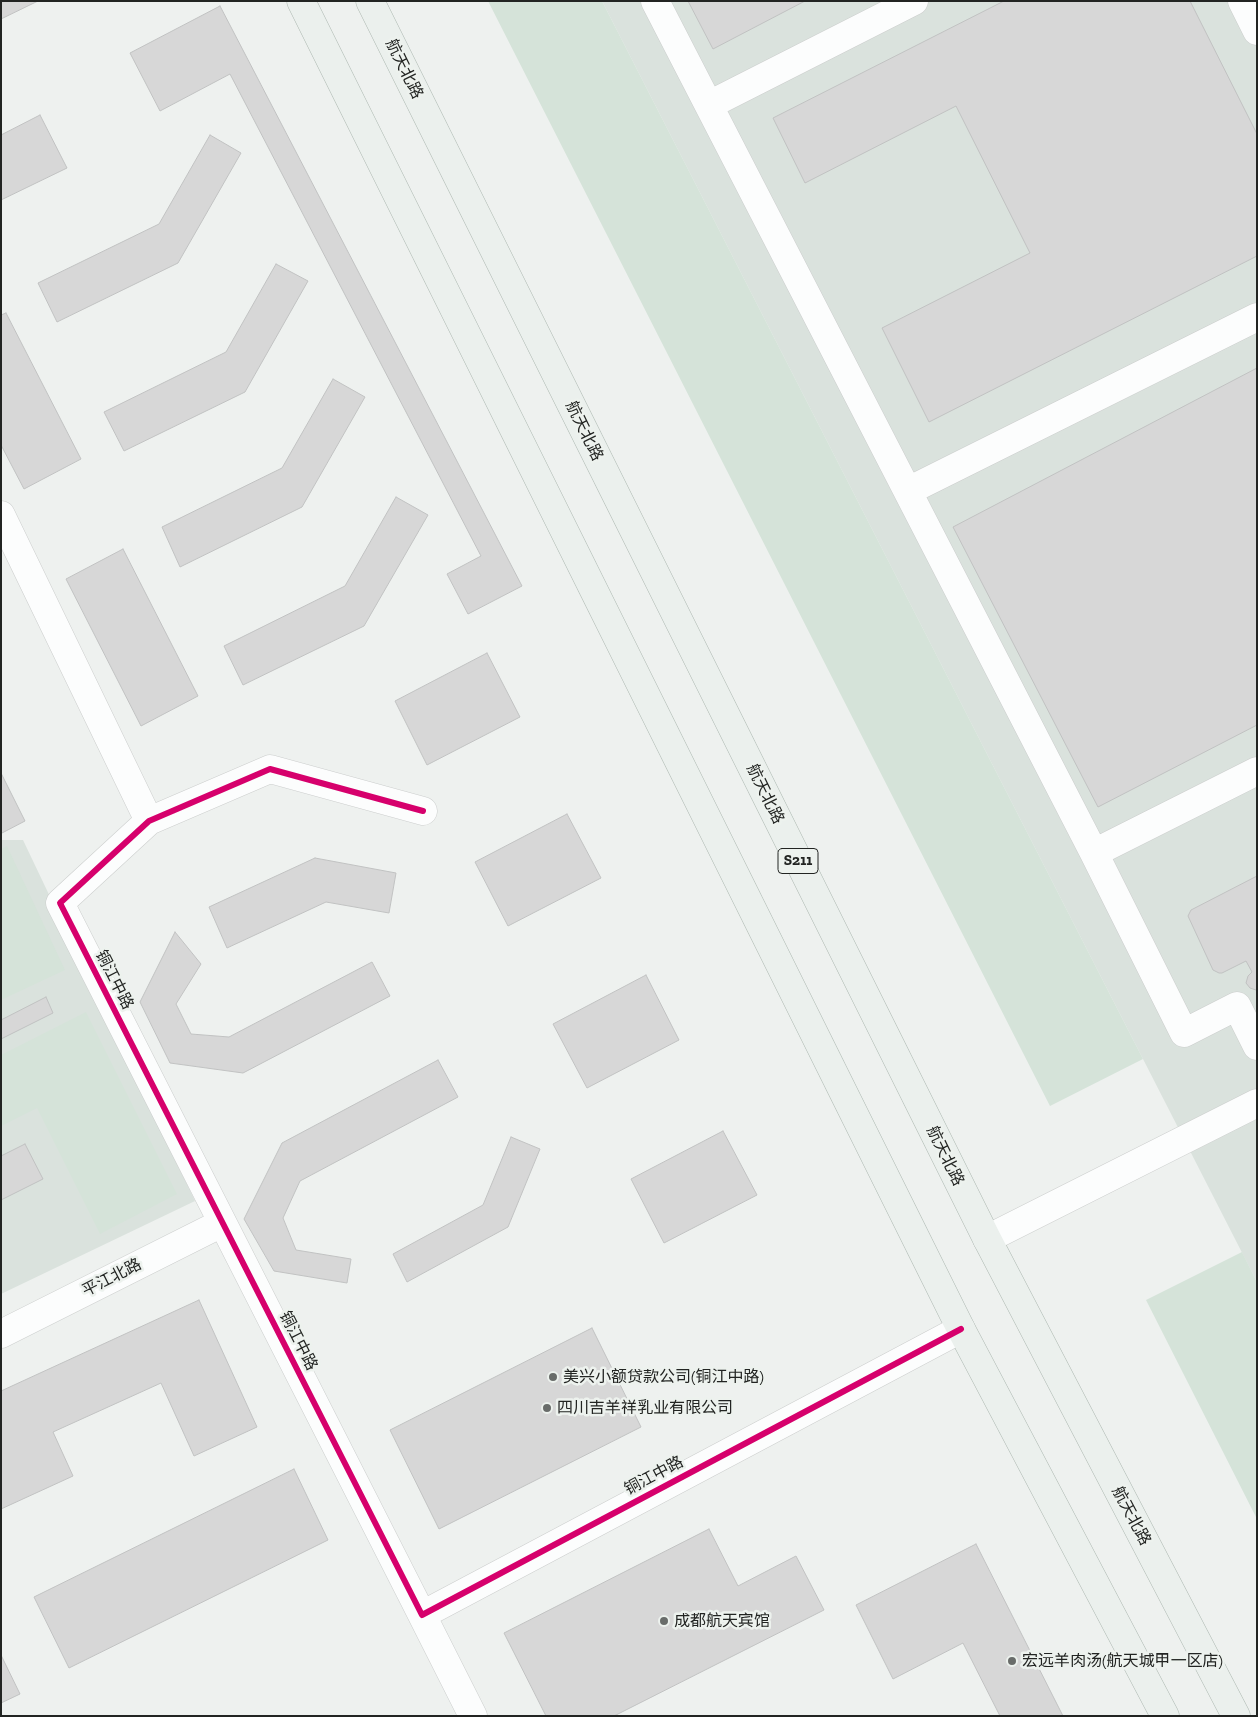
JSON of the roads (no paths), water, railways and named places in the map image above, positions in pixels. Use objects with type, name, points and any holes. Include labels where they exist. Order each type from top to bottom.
[{"type":"main road","points":[[301,1],[961,1329],[1165,1716]]},
{"type":"main road","name":"航天北路","points":[[370,1],[987,1239],[1236,1716]]},
{"type":"street","points":[[655,1],[1094,853],[1184,1033],[1237,1006],[1257,1046]]},
{"type":"street","points":[[709,105],[914,1]]},
{"type":"street","points":[[1242,1],[1257,31]]},
{"type":"street","points":[[908,491],[1257,317]]},
{"type":"street","points":[[1,515],[149,821]]},
{"type":"street","name":"铜江中路","points":[[423,810],[270,769],[149,821],[60,902],[422,1615],[961,1329]]},
{"type":"street","points":[[1094,853],[1257,771]]},
{"type":"street","points":[[987,1239],[1257,1103]]},
{"type":"street","name":"平江北路","points":[[1,1334],[222,1223]]},
{"type":"street","points":[[422,1615],[473,1716]]},
{"type":"place","name":"美兴小额贷款公司(铜江中路)","points":[[553,1377]]},
{"type":"place","name":"四川吉羊祥乳业有限公司","points":[[547,1408]]},
{"type":"place","name":"成都航天宾馆","points":[[664,1621]]},
{"type":"place","name":"宏远羊肉汤(航天城甲一区店)","points":[[1012,1661]]}]
